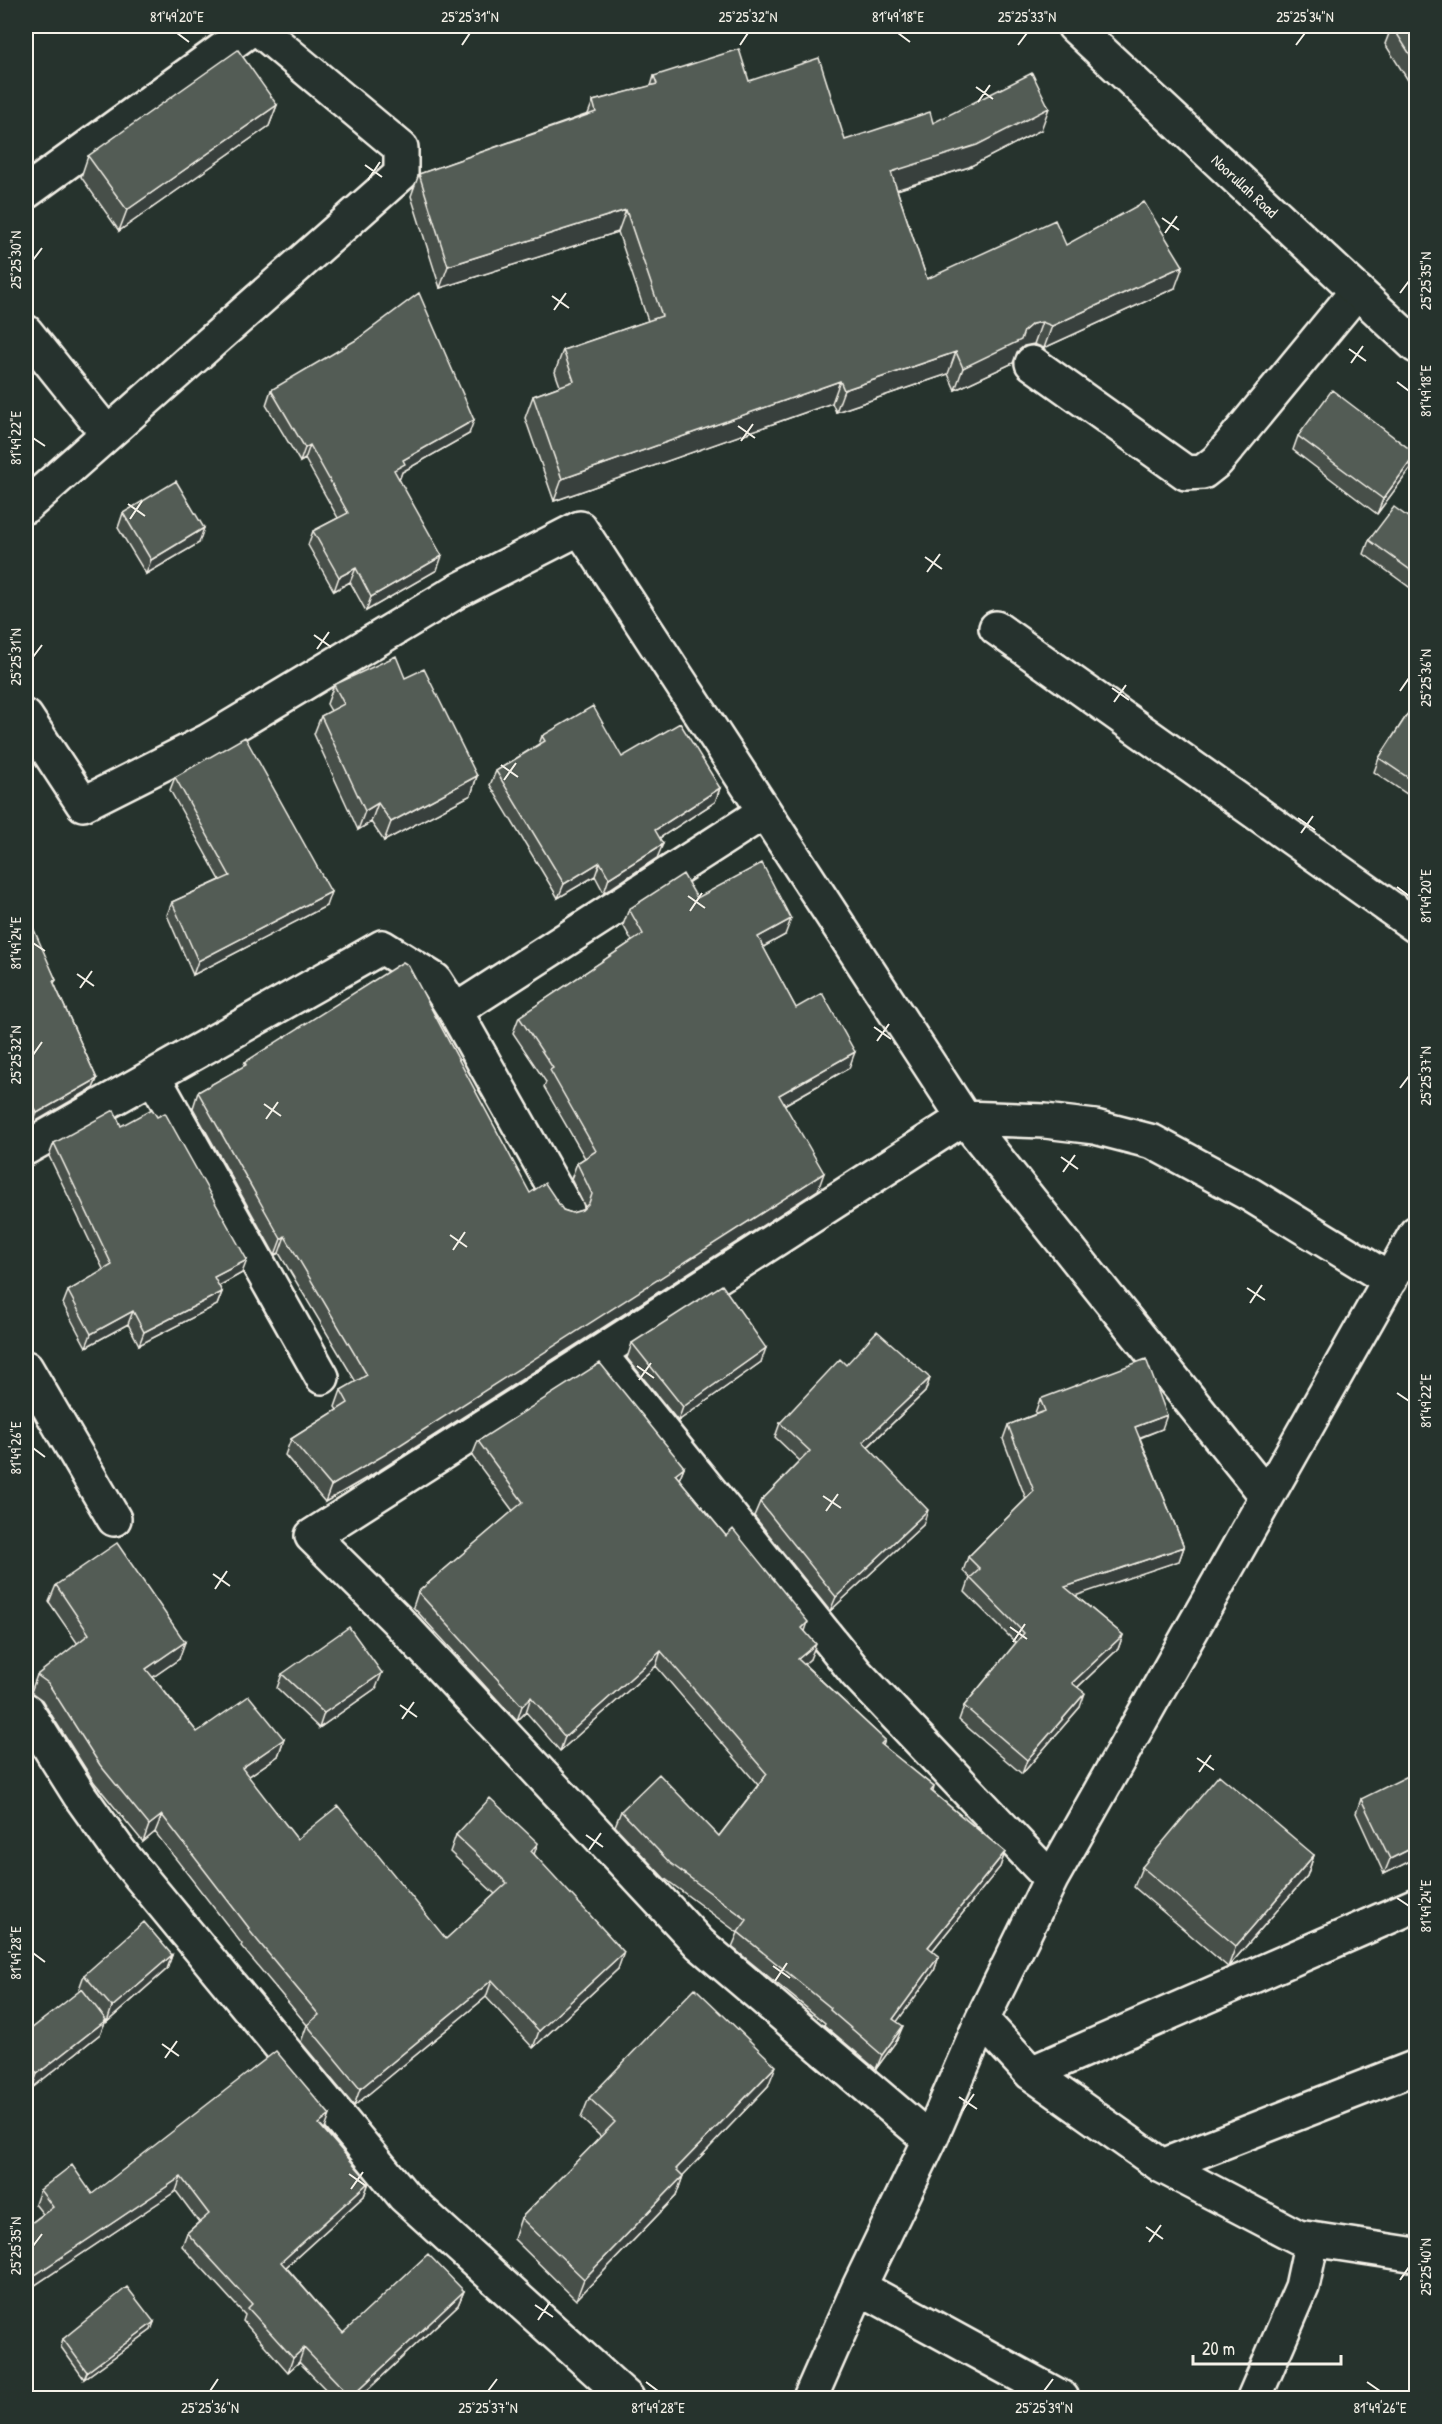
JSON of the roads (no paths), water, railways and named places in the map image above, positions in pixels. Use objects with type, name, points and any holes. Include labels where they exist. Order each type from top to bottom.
[{"type":"street","points":[[26,192],[255,26],[401,148],[401,174],[106,432],[26,506]]},
{"type":"street","name":"Noorullah Road","points":[[1082,28],[1416,346]]},
{"type":"street","points":[[1032,363],[1186,474],[1203,472],[1217,461],[1357,291]]},
{"type":"street","points":[[26,332],[106,432]]},
{"type":"street","points":[[26,717],[83,804],[208,741],[459,590],[580,528],[964,1118],[1266,1495]]},
{"type":"street","points":[[996,628],[1416,926]]},
{"type":"street","points":[[455,1011],[764,812]]},
{"type":"street","points":[[26,1149],[382,947],[435,980],[455,1011],[567,1210]]},
{"type":"street","points":[[153,1076],[322,1377]]},
{"type":"street","points":[[930,2140],[700,1944],[396,1619],[312,1536],[964,1118],[1045,1121],[1095,1127],[1153,1142],[1251,1195],[1390,1280]]},
{"type":"street","points":[[810,2398],[859,2287],[930,2140],[982,2020],[1050,1879],[1416,1233]]},
{"type":"street","points":[[598,1353],[856,1673],[1050,1879]]},
{"type":"street","points":[[26,1368],[114,1519]]},
{"type":"street","points":[[26,1710],[80,1796],[120,1852],[404,2196],[627,2398]]},
{"type":"street","points":[[1031,2073],[1416,1905]]},
{"type":"street","points":[[982,2020],[1031,2073],[1162,2166],[1298,2237],[1416,2255]]},
{"type":"street","points":[[1162,2166],[1416,2067]]},
{"type":"street","points":[[1254,2398],[1302,2287],[1312,2240]]},
{"type":"street","points":[[859,2287],[1062,2398]]}]
